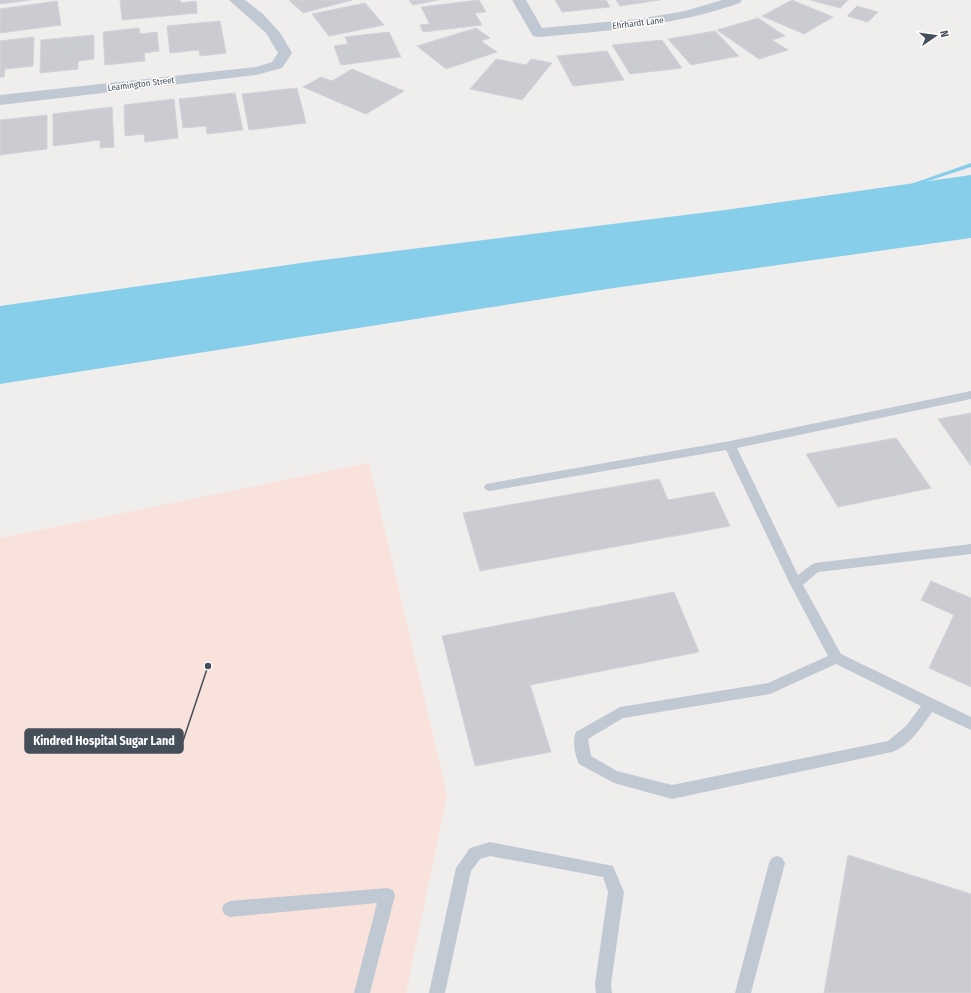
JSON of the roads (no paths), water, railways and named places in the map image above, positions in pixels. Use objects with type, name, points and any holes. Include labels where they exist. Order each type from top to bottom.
[{"type":"street","name":"Leamington Street","points":[[0,100],[256,71],[275,66],[281,62],[285,53],[282,44],[270,28],[236,0]]},
{"type":"street","name":"Ehrhardt Lane","points":[[519,0],[538,34],[642,23],[680,17],[735,0]]},
{"type":"lane","points":[[490,487],[730,445],[971,395]]},
{"type":"lane","points":[[730,445],[796,584],[836,658],[971,724]]},
{"type":"lane","points":[[796,584],[815,568],[971,549]]},
{"type":"lane","points":[[836,658],[770,688],[620,713],[580,736],[584,760],[614,777],[672,792],[892,746],[911,730],[930,704]]},
{"type":"lane","points":[[437,993],[464,868],[475,853],[490,849],[608,871],[616,892],[603,984],[604,993]]},
{"type":"lane","points":[[743,993],[777,863]]},
{"type":"lane","points":[[230,908],[387,895],[362,993]]},
{"type":"water","points":[[971,175],[971,238],[607,289],[0,384],[0,306],[315,261],[725,210]]},
{"type":"waterway","points":[[911,185],[971,165]]},
{"type":"place","name":"Kindred Hospital Sugar Land","points":[[208,666]]}]
